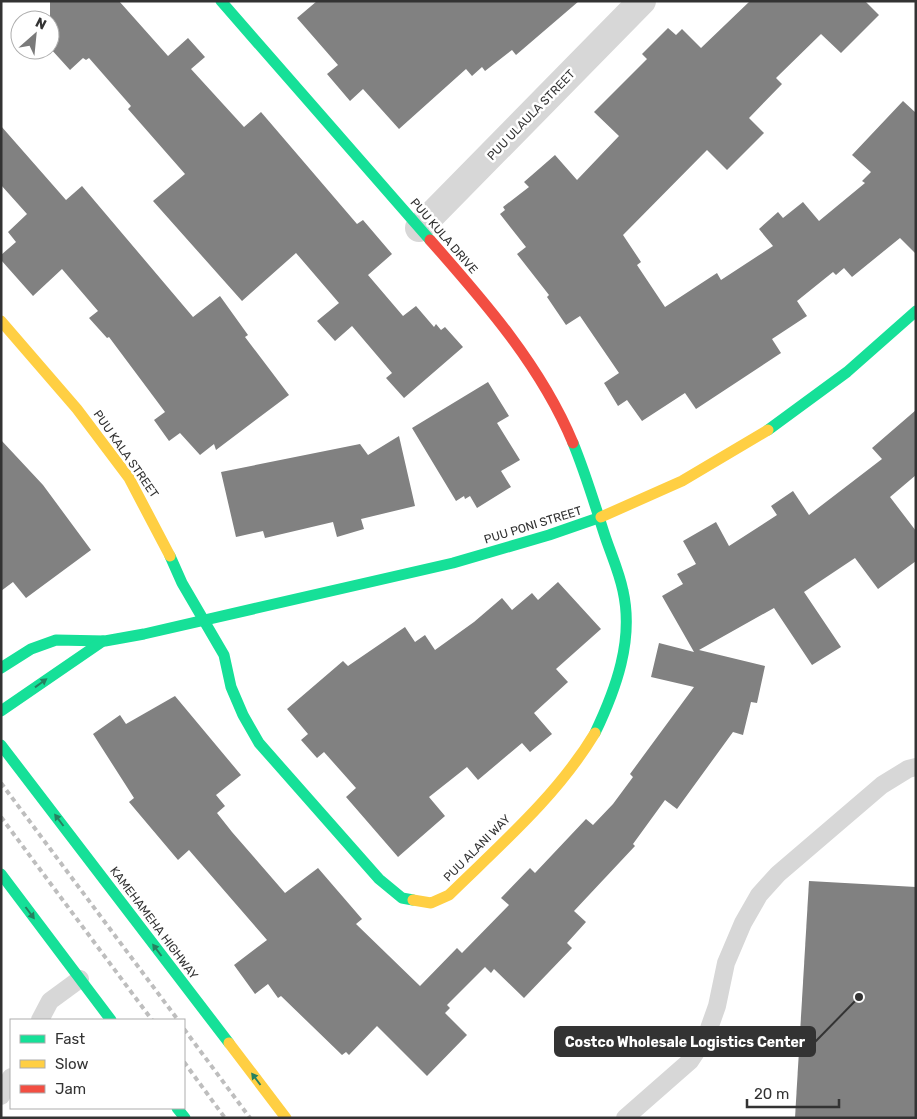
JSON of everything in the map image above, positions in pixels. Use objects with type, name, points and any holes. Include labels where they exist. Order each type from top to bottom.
[{"type":"street","name":"PUU KULA DRIVE","points":[[220,1],[475,294],[547,393],[564,425],[588,480],[599,518]]},
{"type":"street","name":"PUU ULAULA STREET","points":[[419,228],[642,1]]},
{"type":"street","name":"PUU PONI STREET","points":[[1,668],[32,649],[61,639],[103,641],[428,569],[517,546],[599,518],[650,496],[770,428],[864,358],[916,311]]},
{"type":"street","name":"PUU KALA STREET","points":[[1,321],[77,408],[129,478],[160,534],[182,583],[204,619]]},
{"type":"street","name":"PUU ALANI WAY","points":[[204,619],[224,655],[231,687],[243,715],[260,743],[380,879],[402,898],[431,903],[450,895],[548,796],[569,772],[589,742],[606,710],[616,683],[623,650],[626,621],[623,592],[599,518]]},
{"type":"street","name":"PUU PONI STREET","points":[[1,711],[103,641]]},
{"type":"street","name":"KAMEHAMEHA HIGHWAY","points":[[1,745],[286,1118]]},
{"type":"street","points":[[1,874],[110,1019]]},
{"type":"lane","points":[[625,1118],[690,1061],[706,1038],[717,1006],[726,963],[743,923],[759,895],[778,874],[882,785],[908,769],[916,767]]},
{"type":"lane","points":[[41,1019],[50,1001],[80,979]]},
{"type":"lane","points":[[1,1096],[10,1079]]},
{"type":"building","points":[[50,1],[119,1],[168,56],[188,38],[205,57],[191,69],[244,127],[261,112],[357,224],[363,220],[392,254],[368,275],[403,316],[416,306],[434,327],[436,324],[441,330],[445,327],[463,347],[404,398],[386,378],[392,373],[352,326],[335,341],[317,321],[339,303],[296,253],[242,301],[153,201],[185,174],[128,109],[131,106],[89,58],[86,60],[83,58],[70,70],[60,59],[60,10],[50,10]]},
{"type":"building","points":[[317,1],[579,1],[516,55],[512,50],[485,71],[482,67],[472,76],[466,69],[399,129],[363,89],[350,101],[327,74],[338,65],[297,18]]},
{"type":"building","points":[[750,1],[865,1],[879,15],[841,53],[821,34],[776,78],[782,84],[749,118],[764,133],[727,170],[707,150],[623,235],[641,262],[637,265],[665,307],[717,273],[721,280],[773,246],[759,229],[778,212],[783,218],[803,202],[819,221],[865,183],[862,181],[871,172],[852,155],[903,101],[916,113],[916,254],[900,238],[852,277],[844,268],[836,275],[833,272],[797,301],[807,316],[772,339],[781,353],[696,409],[685,393],[642,421],[627,400],[618,406],[604,383],[619,373],[580,316],[566,325],[547,297],[549,295],[517,254],[526,247],[500,214],[505,210],[503,207],[529,187],[524,182],[555,155],[577,180],[619,136],[594,112],[647,59],[642,54],[668,28],[676,35],[682,29],[701,48]]},
{"type":"building","points":[[1,126],[66,200],[82,186],[193,317],[220,296],[248,335],[245,337],[289,395],[216,450],[214,444],[200,455],[180,433],[169,441],[154,420],[165,412],[109,337],[107,338],[89,318],[98,311],[62,269],[33,296],[1,260],[1,255],[16,242],[8,232],[27,214],[1,185]]},
{"type":"building","points":[[488,382],[509,416],[497,423],[520,460],[501,471],[511,487],[477,508],[470,496],[465,499],[464,496],[456,501],[412,428]]},
{"type":"building","points":[[916,410],[916,475],[890,497],[916,531],[916,561],[878,589],[855,558],[804,592],[841,647],[812,665],[774,608],[699,650],[765,666],[757,703],[751,702],[743,735],[733,732],[677,809],[665,800],[633,844],[635,846],[574,911],[586,922],[567,943],[572,948],[524,998],[494,969],[491,973],[485,967],[447,1005],[450,1008],[445,1013],[467,1035],[427,1076],[377,1026],[349,1055],[346,1052],[342,1055],[281,996],[278,998],[268,984],[255,994],[234,965],[267,940],[189,850],[178,860],[129,802],[134,798],[93,734],[120,715],[126,724],[175,696],[241,775],[216,795],[225,806],[217,813],[232,832],[285,893],[318,868],[362,919],[356,924],[420,986],[457,948],[462,953],[509,905],[501,898],[530,868],[535,873],[586,819],[593,825],[613,804],[633,777],[630,774],[694,687],[651,677],[659,643],[694,652],[662,596],[683,584],[677,574],[696,564],[683,541],[716,522],[729,546],[777,515],[771,506],[793,491],[809,515],[882,459],[872,448]]},
{"type":"building","points":[[399,436],[415,506],[361,519],[364,529],[337,537],[333,522],[265,538],[263,531],[236,537],[221,472],[360,444],[368,455]]},
{"type":"building","points":[[1,440],[43,485],[91,550],[26,598],[13,582],[1,591]]},
{"type":"building","points":[[558,582],[601,629],[556,669],[568,682],[534,713],[552,734],[530,752],[522,743],[478,780],[467,767],[429,797],[445,816],[398,857],[346,797],[356,788],[324,752],[317,758],[301,740],[308,734],[287,709],[343,661],[348,666],[405,627],[415,642],[425,635],[435,650],[474,622],[502,598],[512,610],[532,593],[538,600]]},
{"type":"building","points":[[809,881],[916,887],[916,1118],[795,1118]]},
{"type":"railway","points":[[1,783],[177,1019]]},
{"type":"railway","points":[[1,817],[151,1019]]},
{"type":"railway","points":[[185,1030],[250,1118]]},
{"type":"railway","points":[[185,1063],[225,1118]]},
{"type":"traffic: fast","points":[[221,1],[430,240]]},
{"type":"traffic: fast","points":[[768,430],[847,372],[916,311]]},
{"type":"traffic: fast","points":[[573,443],[619,576],[626,609],[625,646],[621,664],[610,699],[595,733]]},
{"type":"traffic: fast","points":[[1,668],[31,649],[56,640],[105,641],[144,634],[453,563],[549,535],[601,517]]},
{"type":"traffic: fast","points":[[170,556],[182,583],[224,655],[231,687],[243,715],[259,743],[379,879],[402,898],[413,900]]},
{"type":"traffic: fast","points":[[1,711],[103,641]]},
{"type":"traffic: fast","points":[[1,745],[229,1043]]},
{"type":"traffic: fast","points":[[1,874],[110,1019]]},
{"type":"traffic: fast","points":[[178,1109],[185,1118]]},
{"type":"traffic: slow","points":[[1,321],[77,409],[129,478],[170,556]]},
{"type":"traffic: slow","points":[[601,517],[682,481],[768,430]]},
{"type":"traffic: slow","points":[[413,900],[431,903],[449,895],[546,798],[580,756],[595,733]]},
{"type":"traffic: slow","points":[[229,1043],[286,1118]]},
{"type":"traffic: jam","points":[[430,240],[491,311],[528,361],[545,387],[573,443]]},
{"type":"place","name":"Costco Wholesale Logistics Center","points":[[859,997]]}]
